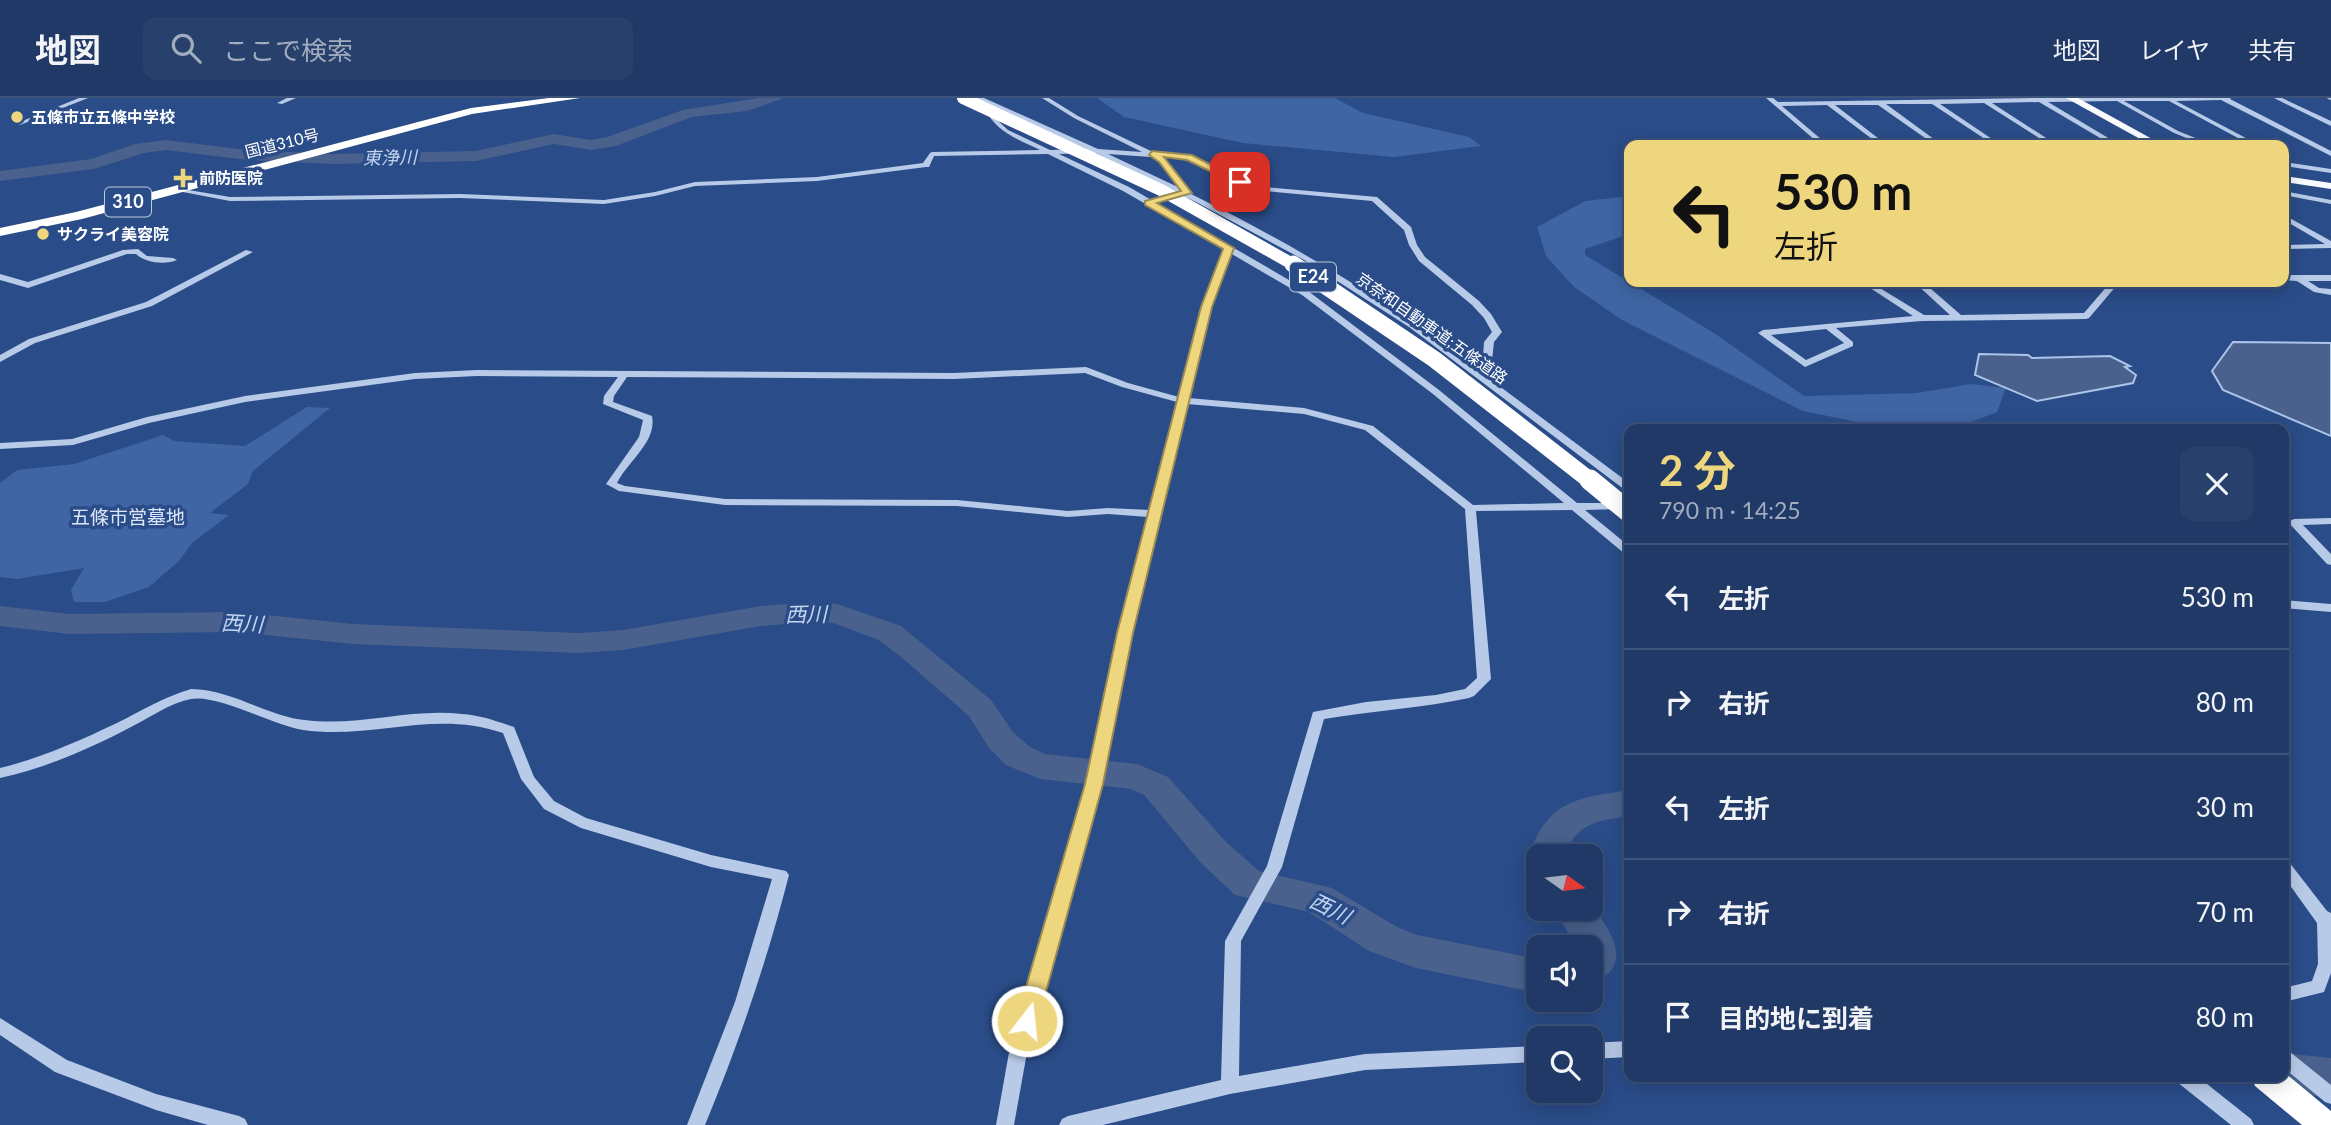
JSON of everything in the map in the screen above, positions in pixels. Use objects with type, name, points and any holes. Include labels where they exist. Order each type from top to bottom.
[{"type":"highway","name":"国道310号","points":[[0,232],[78,216],[471,111],[575,98]]},
{"type":"highway","name":"京奈和自動車道;五條道路","points":[[963,98],[1144,181],[1304,271],[1431,358],[1569,462],[1624,508]]},
{"type":"highway","points":[[2273,1082],[2325,1125]]},
{"type":"main road","points":[[2072,99],[2149,140]]},
{"type":"main road","points":[[2289,180],[2331,187]]},
{"type":"street","points":[[18,124],[85,98]]},
{"type":"street","points":[[280,103],[293,98]]},
{"type":"street","points":[[979,98],[1101,151],[1268,236],[1412,325],[1482,379],[1591,455],[1624,484]]},
{"type":"street","points":[[1045,98],[1076,117],[1152,153],[1162,160],[1187,193]]},
{"type":"street","points":[[1769,98],[1819,140]]},
{"type":"street","points":[[2222,98],[2331,154]]},
{"type":"street","points":[[1776,104],[2228,98]]},
{"type":"street","points":[[2277,98],[2331,124]]},
{"type":"street","points":[[2037,99],[2108,140]]},
{"type":"street","points":[[2115,99],[2176,132],[2197,140]]},
{"type":"street","points":[[2169,99],[2247,140]]},
{"type":"street","points":[[1880,102],[1932,140]]},
{"type":"street","points":[[1986,102],[2046,140]]},
{"type":"street","points":[[990,103],[989,114],[999,127],[1149,203],[1305,293],[1396,360],[1576,505],[1624,548]]},
{"type":"street","points":[[1828,103],[1877,140]]},
{"type":"street","points":[[1934,103],[1990,140]]},
{"type":"street","points":[[171,189],[230,198],[460,196],[604,202],[695,184],[817,179],[926,165],[932,154],[1101,151],[1189,157],[1230,179],[1265,189],[1374,199],[1408,229],[1410,247],[1424,262],[1451,285],[1464,291],[1492,320],[1497,332],[1489,342],[1486,377],[1482,379]]},
{"type":"street","points":[[2289,164],[2331,171]]},
{"type":"street","points":[[1149,203],[1187,193]]},
{"type":"street","points":[[2289,194],[2331,202]]},
{"type":"street","points":[[2289,220],[2331,245]]},
{"type":"street","points":[[1228,248],[1268,236]]},
{"type":"street","points":[[2289,247],[2331,245]]},
{"type":"street","points":[[1005,1125],[1020,1047],[1094,784],[1125,633],[1206,307],[1228,248]]},
{"type":"street","points":[[0,277],[28,285],[125,251],[138,251],[145,258],[173,260]]},
{"type":"street","points":[[0,359],[32,341],[149,304],[248,252]]},
{"type":"street","points":[[2289,278],[2331,278]]},
{"type":"street","points":[[2298,278],[2317,290],[2331,292]]},
{"type":"street","points":[[1874,287],[1922,318]]},
{"type":"street","points":[[1924,287],[1958,317]]},
{"type":"street","points":[[1828,326],[1850,344],[1805,364],[1763,333],[1828,326],[1922,318],[2086,316],[2111,287]]},
{"type":"street","points":[[0,446],[73,442],[147,420],[245,399],[401,377],[477,373],[954,376],[1086,370],[1125,385],[1184,401],[1304,411],[1369,428],[1470,508],[1624,506]]},
{"type":"street","points":[[623,376],[609,396],[608,404],[648,418],[649,429],[641,445],[616,472],[611,484],[623,489],[725,502],[957,503],[1068,514],[1108,511],[1154,514]]},
{"type":"street","points":[[1230,1086],[1233,941],[1274,867],[1318,715],[1366,707],[1436,701],[1469,693],[1484,680],[1470,508]]},
{"type":"street","points":[[2331,521],[2294,522],[2331,561]]},
{"type":"street","points":[[2289,604],[2331,608]]},
{"type":"street","points":[[0,773],[33,766],[73,751],[167,703],[195,693],[304,726],[459,718],[489,721],[509,730],[528,779],[549,805],[581,822],[711,861],[781,875],[762,954],[727,1054],[696,1125]]},
{"type":"street","points":[[2289,872],[2329,921],[2326,964],[2318,987],[2289,994]]},
{"type":"street","points":[[0,1026],[61,1066],[156,1102],[239,1125]]},
{"type":"street","points":[[1603,1050],[1624,1049]]},
{"type":"street","points":[[1069,1125],[1230,1086],[1365,1062],[1526,1055]]},
{"type":"street","points":[[2289,1062],[2331,1096]]},
{"type":"street","points":[[2191,1082],[2245,1125]]},
{"type":"green space","points":[[1097,98],[1335,98],[1363,113],[1469,137],[1481,146],[1394,157],[1243,143],[1124,117]]},
{"type":"green space","points":[[1624,197],[1624,236],[1585,249],[1585,255],[1624,279],[1624,287],[1638,287],[1714,333],[1804,396],[1916,393],[1971,384],[2006,388],[1997,412],[1966,424],[1867,424],[1803,411],[1622,320],[1574,287],[1546,256],[1537,227],[1585,201]]},
{"type":"green space","name":"五條市営墓地","points":[[307,407],[330,408],[253,471],[248,484],[210,513],[229,515],[192,543],[179,561],[149,587],[105,602],[74,602],[71,590],[84,568],[17,579],[0,577],[0,483],[17,470],[74,464],[163,435],[174,441],[245,446]]},
{"type":"shaded area","points":[[2233,342],[2331,343],[2331,436],[2223,390],[2212,371]]},
{"type":"shaded area","points":[[1979,354],[2028,355],[2032,358],[2110,356],[2130,366],[2125,367],[2136,375],[2133,383],[2037,401],[1975,375]]},
{"type":"waterway","name":"東浄川","points":[[0,176],[94,164],[141,148],[166,145],[247,155],[333,159],[476,156],[554,139],[591,145],[610,142],[689,113],[747,106],[776,98]]},
{"type":"waterway","name":"西川","points":[[0,616],[69,624],[236,622],[353,634],[579,643],[623,640],[761,616],[811,612],[837,614],[890,633],[912,650],[980,708],[1001,740],[1018,756],[1040,766],[1137,777],[1156,786],[1213,852],[1248,884],[1319,899],[1383,939],[1416,951],[1526,974]]},
{"type":"waterway","name":"西川","points":[[1550,844],[1555,832],[1572,818],[1591,810],[1624,804]]},
{"type":"waterway","name":"西川","points":[[1582,921],[1592,935]]},
{"type":"waterway","name":"西川","points":[[2289,1073],[2331,1078]]},
{"type":"place","name":"五條市立五條中学校","points":[[17,117]]},
{"type":"place","name":"前防医院","points":[[183,178]]},
{"type":"place","name":"サクライ美容院","points":[[43,234]]},
{"type":"route","points":[[1027,1021],[1094,784],[1125,633],[1206,307],[1228,248],[1208,234],[1149,203],[1187,193],[1162,160],[1152,153],[1189,157],[1240,182]]}]
